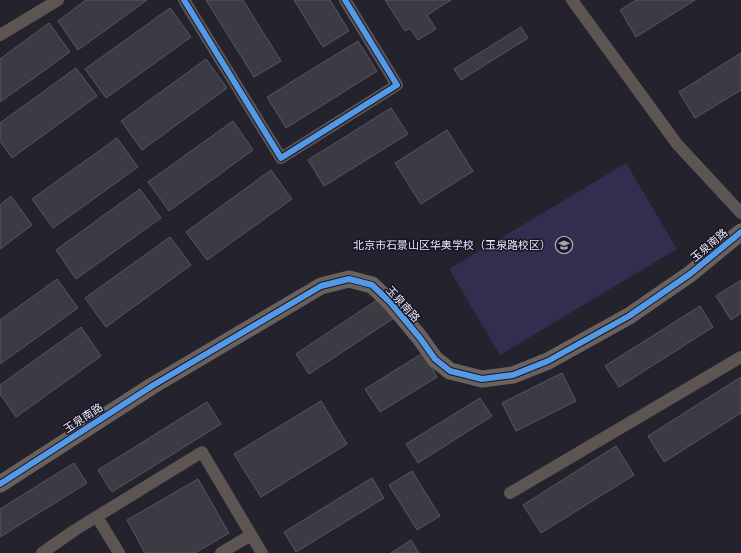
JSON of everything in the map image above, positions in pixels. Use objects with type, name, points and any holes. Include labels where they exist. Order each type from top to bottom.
[{"type":"street","points":[[0,35],[58,0]]},
{"type":"street","points":[[184,0],[281,158],[397,85],[345,0]]},
{"type":"street","points":[[572,0],[677,144],[741,213]]},
{"type":"street","name":"玉泉南路","points":[[0,484],[152,386],[321,286],[349,279],[372,285],[390,302],[420,338],[435,360],[450,371],[482,379],[513,376],[548,361],[629,316],[690,274],[741,232]]},
{"type":"street","points":[[510,493],[741,357]]},
{"type":"street","points":[[42,553],[202,452],[262,553]]},
{"type":"street","points":[[97,517],[119,553]]},
{"type":"street","points":[[221,553],[251,535]]},
{"type":"shaded area","points":[[626,163],[677,249],[500,355],[449,269]]},
{"type":"building","points":[[86,0],[147,0],[78,50],[58,21]]},
{"type":"building","points":[[206,0],[243,0],[281,61],[254,77]]},
{"type":"building","points":[[294,0],[330,0],[349,31],[323,47]]},
{"type":"building","points":[[385,0],[451,0],[427,15],[436,29],[418,40],[410,28],[405,31]]},
{"type":"building","points":[[636,0],[695,0],[636,37],[620,10]]},
{"type":"building","points":[[170,8],[191,37],[106,98],[85,69]]},
{"type":"building","points":[[49,23],[70,52],[0,102],[0,59]]},
{"type":"building","points":[[521,27],[528,38],[461,80],[454,69]]},
{"type":"building","points":[[358,41],[377,71],[286,128],[267,97]]},
{"type":"building","points":[[741,53],[741,90],[695,118],[679,92]]},
{"type":"building","points":[[206,59],[227,88],[142,150],[121,121]]},
{"type":"building","points":[[76,68],[97,96],[12,158],[0,141],[0,123]]},
{"type":"building","points":[[391,108],[408,134],[324,186],[308,160]]},
{"type":"building","points":[[233,121],[253,150],[169,211],[148,182]]},
{"type":"building","points":[[447,130],[473,171],[421,204],[395,163]]},
{"type":"building","points":[[117,138],[138,167],[53,228],[32,199]]},
{"type":"building","points":[[271,170],[292,199],[207,260],[186,232]]},
{"type":"building","points":[[140,189],[161,218],[76,279],[56,250]]},
{"type":"building","points":[[11,196],[32,225],[0,249],[0,205]]},
{"type":"building","points":[[170,237],[191,265],[106,327],[85,298]]},
{"type":"building","points":[[57,279],[78,308],[0,364],[0,320]]},
{"type":"building","points":[[741,280],[741,313],[731,320],[716,296]]},
{"type":"building","points":[[380,298],[394,318],[309,374],[296,354]]},
{"type":"building","points":[[700,306],[713,327],[619,387],[605,366]]},
{"type":"building","points":[[81,327],[101,356],[16,417],[0,394],[0,385]]},
{"type":"building","points":[[423,353],[437,377],[380,412],[365,389]]},
{"type":"building","points":[[562,373],[576,401],[516,431],[502,403]]},
{"type":"building","points":[[741,377],[741,413],[664,462],[648,436]]},
{"type":"building","points":[[480,398],[492,416],[418,463],[406,444]]},
{"type":"building","points":[[321,401],[347,444],[261,497],[234,454]]},
{"type":"building","points":[[207,402],[221,424],[112,492],[98,470]]},
{"type":"building","points":[[616,446],[634,475],[541,533],[523,505]]},
{"type":"building","points":[[74,463],[87,483],[0,537],[0,509]]},
{"type":"building","points":[[412,471],[440,516],[417,530],[389,485]]},
{"type":"building","points":[[372,478],[384,498],[296,552],[284,532]]},
{"type":"building","points":[[198,479],[229,533],[195,553],[145,553],[127,520]]},
{"type":"building","points":[[411,540],[419,553],[391,553]]},
{"type":"cycle path","points":[[184,0],[281,158],[397,85],[345,0]]},
{"type":"cycle path","points":[[0,484],[152,386],[321,286],[349,279],[372,285],[390,302],[420,338],[435,359],[450,371],[482,379],[513,375],[548,361],[629,316],[690,274],[741,232]]},
{"type":"place","name":"北京市石景山区华奥学校（玉泉路校区）","points":[[564,245]]}]
